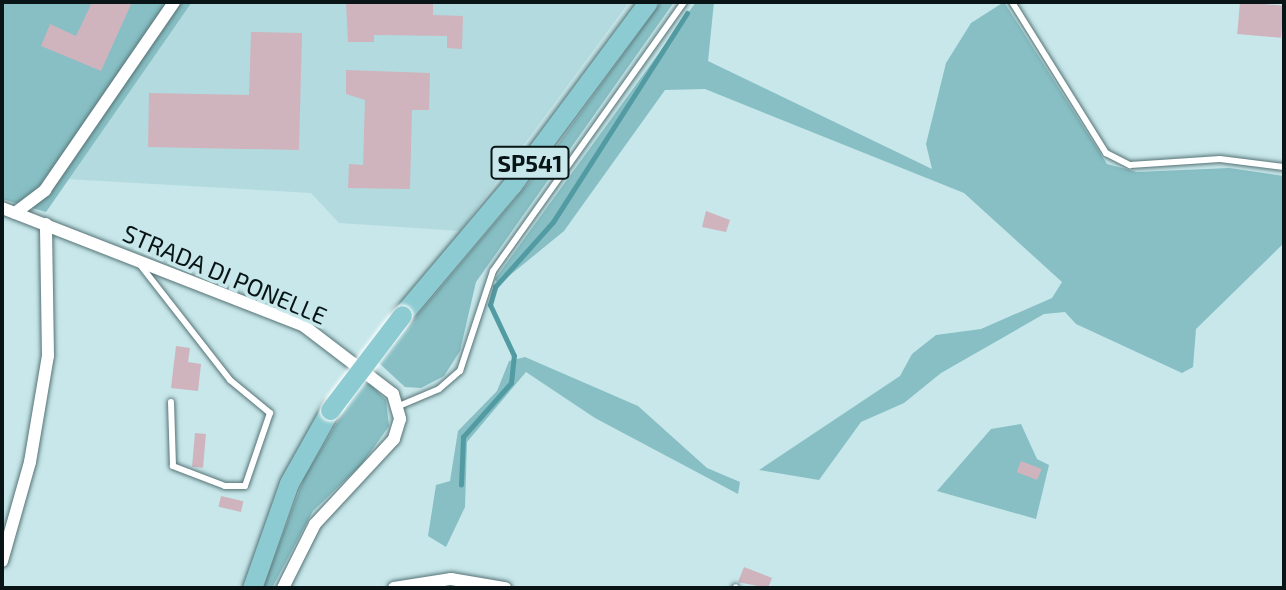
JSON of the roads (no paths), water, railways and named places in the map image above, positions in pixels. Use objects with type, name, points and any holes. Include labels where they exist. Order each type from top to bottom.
[{"type":"main road","name":"SP541","points":[[252,588],[289,483],[330,410],[402,316],[512,186],[648,2]]},
{"type":"street","points":[[15,213],[45,190],[174,2]]},
{"type":"street","name":"STRADA DI PONELLE","points":[[2,208],[315,332],[372,373],[399,406]]},
{"type":"street","points":[[2,561],[30,462],[48,356],[46,224]]},
{"type":"street","points":[[283,588],[311,529],[394,439],[399,406]]},
{"type":"street","points":[[394,588],[462,579],[505,588]]},
{"type":"lane","points":[[399,406],[446,385],[460,371],[493,271],[684,2]]},
{"type":"lane","points":[[1012,2],[1106,153],[1130,165],[1220,159],[1284,167]]},
{"type":"lane","points":[[138,261],[230,380],[270,413],[244,486],[225,486],[173,466],[171,402]]},
{"type":"waterway","points":[[461,485],[463,437],[511,383],[514,356],[490,305],[495,287],[553,222],[687,13]]}]
